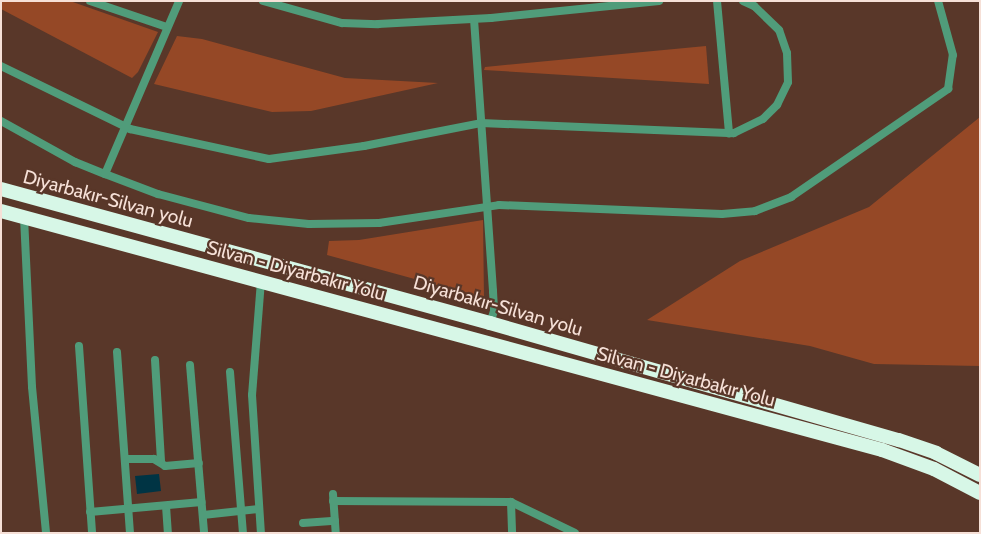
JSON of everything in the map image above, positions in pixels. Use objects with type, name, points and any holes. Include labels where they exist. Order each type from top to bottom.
[{"type":"highway","name":"Diyarbakır-Silvan yolu","points":[[1,189],[490,323],[899,440],[936,453],[980,475]]},
{"type":"highway","name":"Silvan - Diyarbakır Yolu","points":[[1,211],[882,450],[934,469],[980,493]]},
{"type":"street","points":[[90,1],[167,26]]},
{"type":"street","points":[[105,174],[179,1]]},
{"type":"street","points":[[263,1],[342,23],[406,24],[659,1]]},
{"type":"street","points":[[717,1],[729,133]]},
{"type":"street","points":[[1,66],[124,126],[269,159],[364,146],[481,123],[729,133],[749,128],[763,119],[778,105],[788,82],[787,54],[779,30],[754,6],[744,1]]},
{"type":"street","points":[[2,124],[75,162],[105,174],[158,194],[249,218],[309,224],[379,222],[468,212],[486,206],[722,214],[755,211],[791,197],[948,89],[954,54],[938,1]]},
{"type":"street","points":[[474,19],[494,311],[490,323]]},
{"type":"street","points":[[24,217],[32,387],[46,533]]},
{"type":"street","points":[[260,282],[252,395],[261,533]]},
{"type":"street","points":[[79,346],[92,533]]},
{"type":"street","points":[[117,352],[130,533]]},
{"type":"street","points":[[155,360],[161,462]]},
{"type":"street","points":[[190,366],[204,533]]},
{"type":"street","points":[[230,372],[243,533]]},
{"type":"street","points":[[126,459],[161,462],[165,466],[199,463]]},
{"type":"street","points":[[336,533],[333,497],[511,502],[575,533]]},
{"type":"street","points":[[90,512],[202,502]]},
{"type":"street","points":[[511,502],[512,533]]},
{"type":"street","points":[[166,506],[168,533]]},
{"type":"street","points":[[203,515],[259,509]]},
{"type":"street","points":[[303,523],[335,521]]},
{"type":"shaded area","points":[[1,1],[70,1],[158,32],[138,72],[132,78],[1,9]]},
{"type":"shaded area","points":[[177,36],[202,39],[345,78],[438,83],[311,111],[272,112],[154,84]]},
{"type":"shaded area","points":[[706,46],[709,84],[484,70],[485,67]]},
{"type":"shaded area","points":[[980,117],[980,366],[874,364],[810,346],[647,320],[740,261],[869,207]]},
{"type":"shaded area","points":[[483,220],[484,298],[327,255],[329,241],[359,240]]},
{"type":"water","points":[[159,474],[161,491],[137,494],[135,476]]}]
